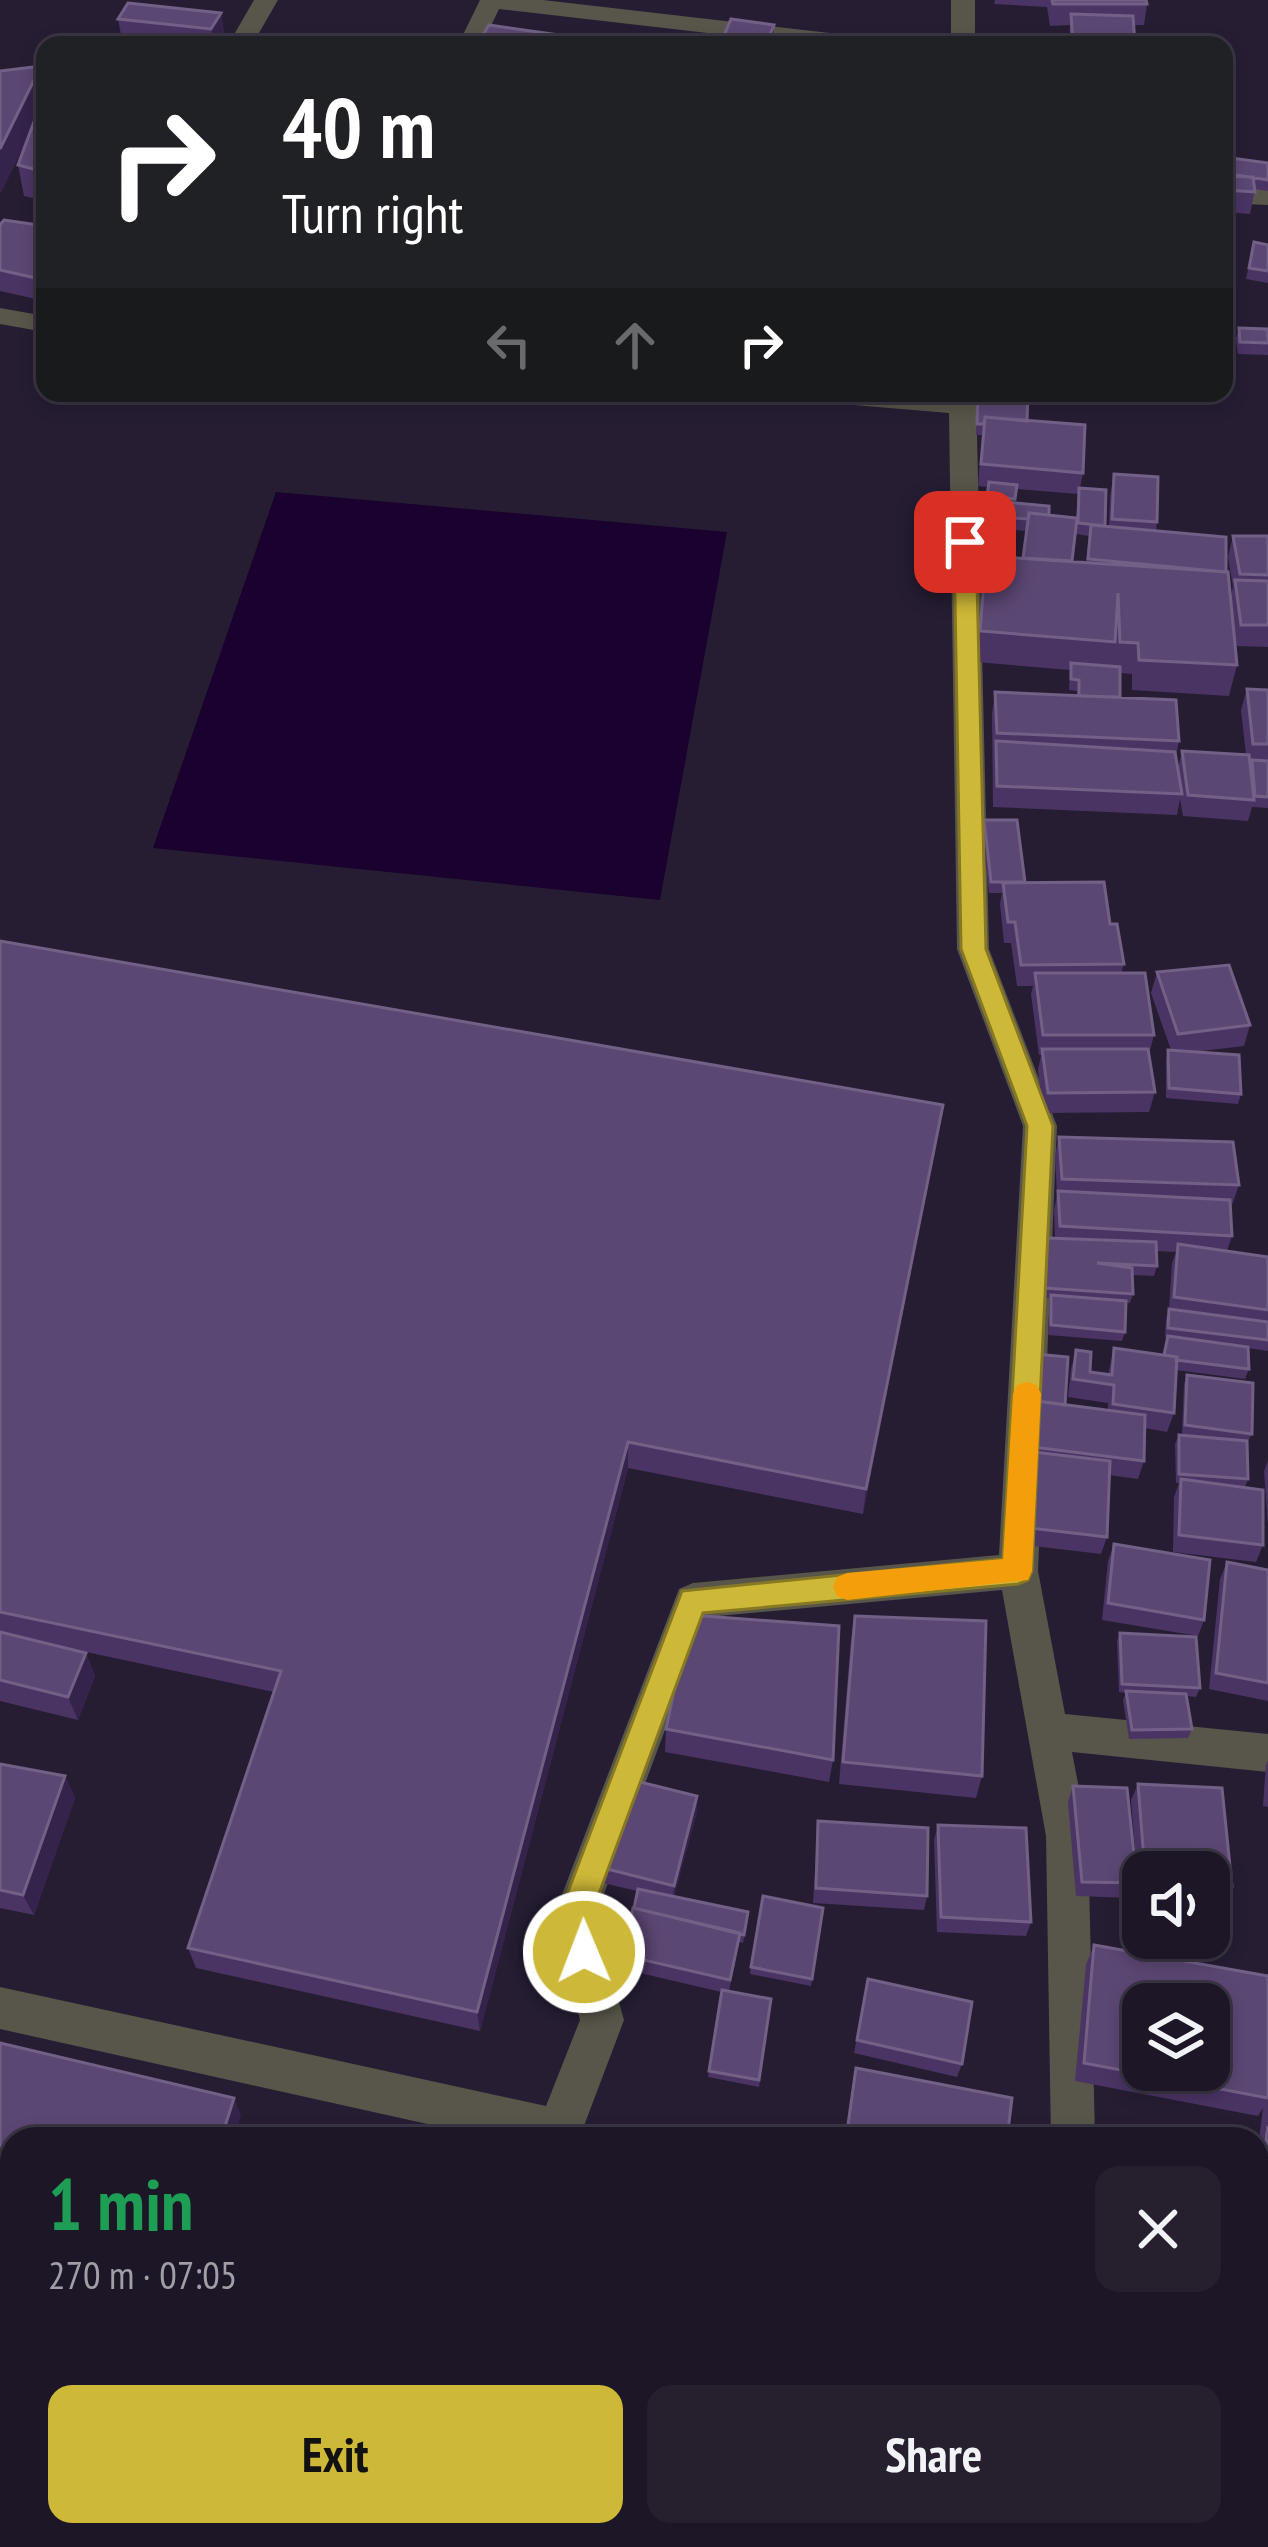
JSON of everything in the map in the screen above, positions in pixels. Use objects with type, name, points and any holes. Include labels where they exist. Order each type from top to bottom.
[{"type":"street","points":[[245,36],[266,0]]},
{"type":"street","points":[[963,0],[963,36]]},
{"type":"street","points":[[474,36],[492,1],[796,36]]},
{"type":"street","points":[[1233,195],[1268,196]]},
{"type":"street","points":[[0,316],[36,322]]},
{"type":"street","points":[[962,402],[973,949],[1040,1126],[1018,1571],[1067,1836],[1073,2127]]},
{"type":"street","points":[[561,2127],[602,2020],[574,1918],[692,1601],[1018,1571]]},
{"type":"street","points":[[1048,1731],[1268,1753]]},
{"type":"street","points":[[0,2008],[523,2127]]},
{"type":"shaded area","points":[[276,492],[727,532],[660,900],[153,848]]},
{"type":"building","points":[[1052,0],[1146,0],[1147,4],[1053,4]]},
{"type":"building","points":[[128,3],[221,13],[211,29],[118,19]]},
{"type":"building","points":[[1071,14],[1133,16],[1134,36],[1072,36]]},
{"type":"building","points":[[731,19],[774,25],[770,36],[724,36]]},
{"type":"building","points":[[489,25],[566,36],[482,36]]},
{"type":"building","points":[[36,67],[36,76],[0,149],[0,71]]},
{"type":"building","points":[[36,116],[36,170],[18,165]]},
{"type":"building","points":[[1233,158],[1268,163],[1268,180],[1233,174]]},
{"type":"building","points":[[1233,176],[1253,177],[1255,192],[1233,191]]},
{"type":"building","points":[[4,220],[36,225],[36,278],[0,270]]},
{"type":"building","points":[[1254,242],[1268,245],[1268,271],[1249,268]]},
{"type":"building","points":[[1239,328],[1268,329],[1268,343],[1240,342]]},
{"type":"building","points":[[978,402],[1028,402],[1027,421],[985,417],[984,424],[977,424]]},
{"type":"building","points":[[985,417],[1085,425],[1083,473],[981,464]]},
{"type":"building","points":[[1114,474],[1158,477],[1157,522],[1112,519]]},
{"type":"building","points":[[989,482],[1017,485],[1015,499],[987,496]]},
{"type":"building","points":[[1079,488],[1106,490],[1105,526],[1078,523]]},
{"type":"building","points":[[983,500],[1049,506],[1049,515],[1029,513],[1028,519],[982,516]]},
{"type":"building","points":[[1029,513],[1077,518],[1072,561],[1023,558]]},
{"type":"building","points":[[1091,525],[1226,537],[1226,572],[1088,559]]},
{"type":"building","points":[[1233,536],[1268,536],[1268,575],[1240,574]]},
{"type":"building","points":[[986,556],[1228,572],[1237,665],[1139,660],[1138,643],[1120,642],[1118,593],[1115,642],[980,631]]},
{"type":"building","points":[[1235,580],[1268,581],[1268,625],[1241,625]]},
{"type":"building","points":[[1071,663],[1120,667],[1120,697],[1079,696],[1079,680],[1071,679]]},
{"type":"building","points":[[1247,689],[1268,690],[1268,744],[1253,744]]},
{"type":"building","points":[[995,692],[1176,700],[1179,741],[997,733]]},
{"type":"building","points":[[996,741],[1175,752],[1182,794],[997,786]]},
{"type":"building","points":[[1182,751],[1249,755],[1254,800],[1188,795]]},
{"type":"building","points":[[1252,760],[1268,761],[1268,797],[1255,796]]},
{"type":"building","points":[[984,820],[1017,820],[1025,882],[991,882]]},
{"type":"building","points":[[1104,882],[1110,924],[1117,924],[1124,964],[1021,965],[1003,883]]},
{"type":"building","points":[[0,941],[943,1105],[866,1489],[628,1442],[477,2012],[188,1948],[281,1671],[0,1612]]},
{"type":"building","points":[[1229,965],[1250,1025],[1178,1034],[1157,972]]},
{"type":"building","points":[[1035,973],[1145,973],[1154,1035],[1043,1035]]},
{"type":"building","points":[[1042,1049],[1148,1049],[1155,1092],[1048,1093]]},
{"type":"building","points":[[1168,1050],[1239,1055],[1241,1094],[1169,1088]]},
{"type":"building","points":[[1059,1137],[1233,1142],[1239,1185],[1062,1179]]},
{"type":"building","points":[[1058,1191],[1230,1200],[1232,1236],[1060,1226]]},
{"type":"building","points":[[1047,1238],[1156,1242],[1157,1266],[1097,1263],[1132,1268],[1133,1294],[1045,1288]]},
{"type":"building","points":[[1178,1244],[1268,1257],[1268,1310],[1174,1297]]},
{"type":"building","points":[[1051,1295],[1126,1301],[1125,1332],[1051,1325]]},
{"type":"building","points":[[1169,1309],[1268,1322],[1268,1340],[1168,1328]]},
{"type":"building","points":[[1168,1336],[1248,1347],[1249,1369],[1176,1360],[1164,1355]]},
{"type":"building","points":[[1114,1348],[1177,1357],[1174,1413],[1113,1404],[1114,1385],[1073,1379],[1076,1350],[1091,1352],[1090,1372],[1112,1375]]},
{"type":"building","points":[[1036,1354],[1068,1357],[1065,1405],[1037,1401],[1033,1408]]},
{"type":"building","points":[[1187,1375],[1253,1383],[1252,1434],[1185,1425]]},
{"type":"building","points":[[1037,1401],[1145,1415],[1144,1461],[1033,1447]]},
{"type":"building","points":[[1179,1435],[1247,1441],[1248,1479],[1179,1474]]},
{"type":"building","points":[[1034,1452],[1110,1461],[1107,1537],[1030,1528]]},
{"type":"building","points":[[1181,1479],[1263,1490],[1263,1545],[1179,1535]]},
{"type":"building","points":[[1114,1544],[1210,1560],[1204,1620],[1108,1603]]},
{"type":"building","points":[[1227,1562],[1268,1570],[1268,1683],[1216,1673]]},
{"type":"building","points":[[690,1615],[839,1626],[833,1760],[666,1729]]},
{"type":"building","points":[[855,1616],[986,1621],[982,1776],[843,1762]]},
{"type":"building","points":[[0,1632],[86,1653],[68,1697],[0,1680]]},
{"type":"building","points":[[1120,1633],[1196,1637],[1200,1688],[1122,1684]]},
{"type":"building","points":[[1126,1691],[1186,1694],[1192,1729],[1132,1730]]},
{"type":"building","points":[[0,1764],[65,1776],[23,1895],[0,1890]]},
{"type":"building","points":[[628,1779],[697,1796],[674,1886],[603,1868]]},
{"type":"building","points":[[1138,1784],[1222,1788],[1228,1851],[1143,1851]]},
{"type":"building","points":[[1073,1786],[1127,1788],[1134,1851],[1122,1851],[1122,1883],[1082,1882]]},
{"type":"building","points":[[818,1821],[928,1828],[927,1896],[816,1888]]},
{"type":"building","points":[[938,1825],[1026,1828],[1031,1922],[941,1917]]},
{"type":"building","points":[[638,1889],[748,1912],[744,1935],[634,1908]]},
{"type":"building","points":[[763,1896],[823,1908],[812,1979],[751,1967]]},
{"type":"building","points":[[633,1908],[740,1933],[730,1980],[622,1955]]},
{"type":"building","points":[[1094,1945],[1122,1950],[1122,1959],[1173,1959],[1268,1976],[1268,2098],[1230,2091],[1230,1983],[1122,1983],[1122,2070],[1084,2063]]},
{"type":"building","points":[[868,1979],[972,2002],[962,2064],[857,2040]]},
{"type":"building","points":[[722,1990],[771,1999],[759,2080],[709,2071]]},
{"type":"building","points":[[0,2043],[234,2098],[225,2127],[0,2127]]},
{"type":"building","points":[[856,2068],[1012,2098],[1008,2127],[848,2127]]},
{"type":"slow traffic","points":[[847,1587],[1018,1571],[1027,1394]]},
{"type":"route","points":[[584,1952],[574,1918],[692,1601],[1018,1571],[1040,1126],[973,949],[965,542]]}]
